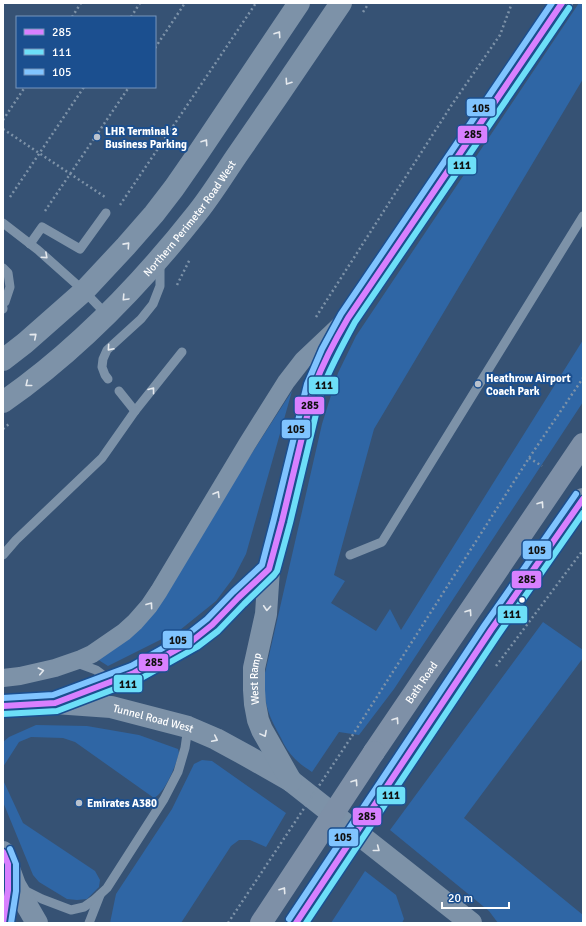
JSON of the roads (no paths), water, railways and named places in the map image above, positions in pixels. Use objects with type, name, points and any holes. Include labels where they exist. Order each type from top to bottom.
[{"type":"highway","name":"Bath Road","points":[[261,923],[374,752],[583,444]]},
{"type":"highway","points":[[296,923],[491,630],[577,519],[583,499]]},
{"type":"street","points":[[3,360],[84,292],[154,214],[174,188],[299,3]]},
{"type":"street","name":"Northern Perimeter Road West","points":[[3,402],[61,358],[107,316],[160,258],[198,212],[341,3]]},
{"type":"street","points":[[540,35],[544,3]]},
{"type":"street","name":"West Ramp","points":[[291,781],[262,730],[258,720],[255,704],[254,668],[266,614],[269,569],[314,387],[328,354],[348,318],[562,3]]},
{"type":"street","points":[[3,678],[20,676],[74,662],[92,654],[124,632],[135,622],[149,606],[286,382],[303,360],[348,318]]},
{"type":"street","points":[[55,703],[134,673],[192,641],[212,625],[269,569]]},
{"type":"street","name":"Tunnel Road West","points":[[3,706],[55,703],[111,707],[188,727],[216,739],[291,781]]},
{"type":"street","points":[[291,781],[471,923]]},
{"type":"street","points":[[5,858],[15,885],[37,923]]},
{"type":"street","points":[[5,858],[8,890],[5,920]]},
{"type":"lane","points":[[30,244],[42,227],[80,249],[106,213]]},
{"type":"lane","points":[[350,555],[382,542],[583,216]]},
{"type":"lane","points":[[3,223],[38,250],[84,292],[107,316]]},
{"type":"lane","points":[[108,379],[102,367],[103,359],[107,350],[141,319],[153,304],[160,286],[160,258]]},
{"type":"lane","points":[[3,268],[8,273],[10,287],[4,305]]},
{"type":"lane","points":[[3,555],[16,540],[102,458],[135,411],[182,352]]},
{"type":"lane","points":[[119,391],[135,411]]},
{"type":"lane","points":[[74,662],[96,670],[112,681]]},
{"type":"lane","points":[[15,885],[42,899],[71,910],[84,907],[101,894],[107,888],[164,799],[178,772],[185,748],[188,727]]},
{"type":"lane","points":[[89,923],[101,894]]},
{"type":"place","name":"LHR Terminal 2 Business Parking","points":[[97,137]]},
{"type":"place","name":"Heathrow Airport Coach Park","points":[[478,384]]},
{"type":"place","name":"Emirates A380","points":[[79,803]]}]
